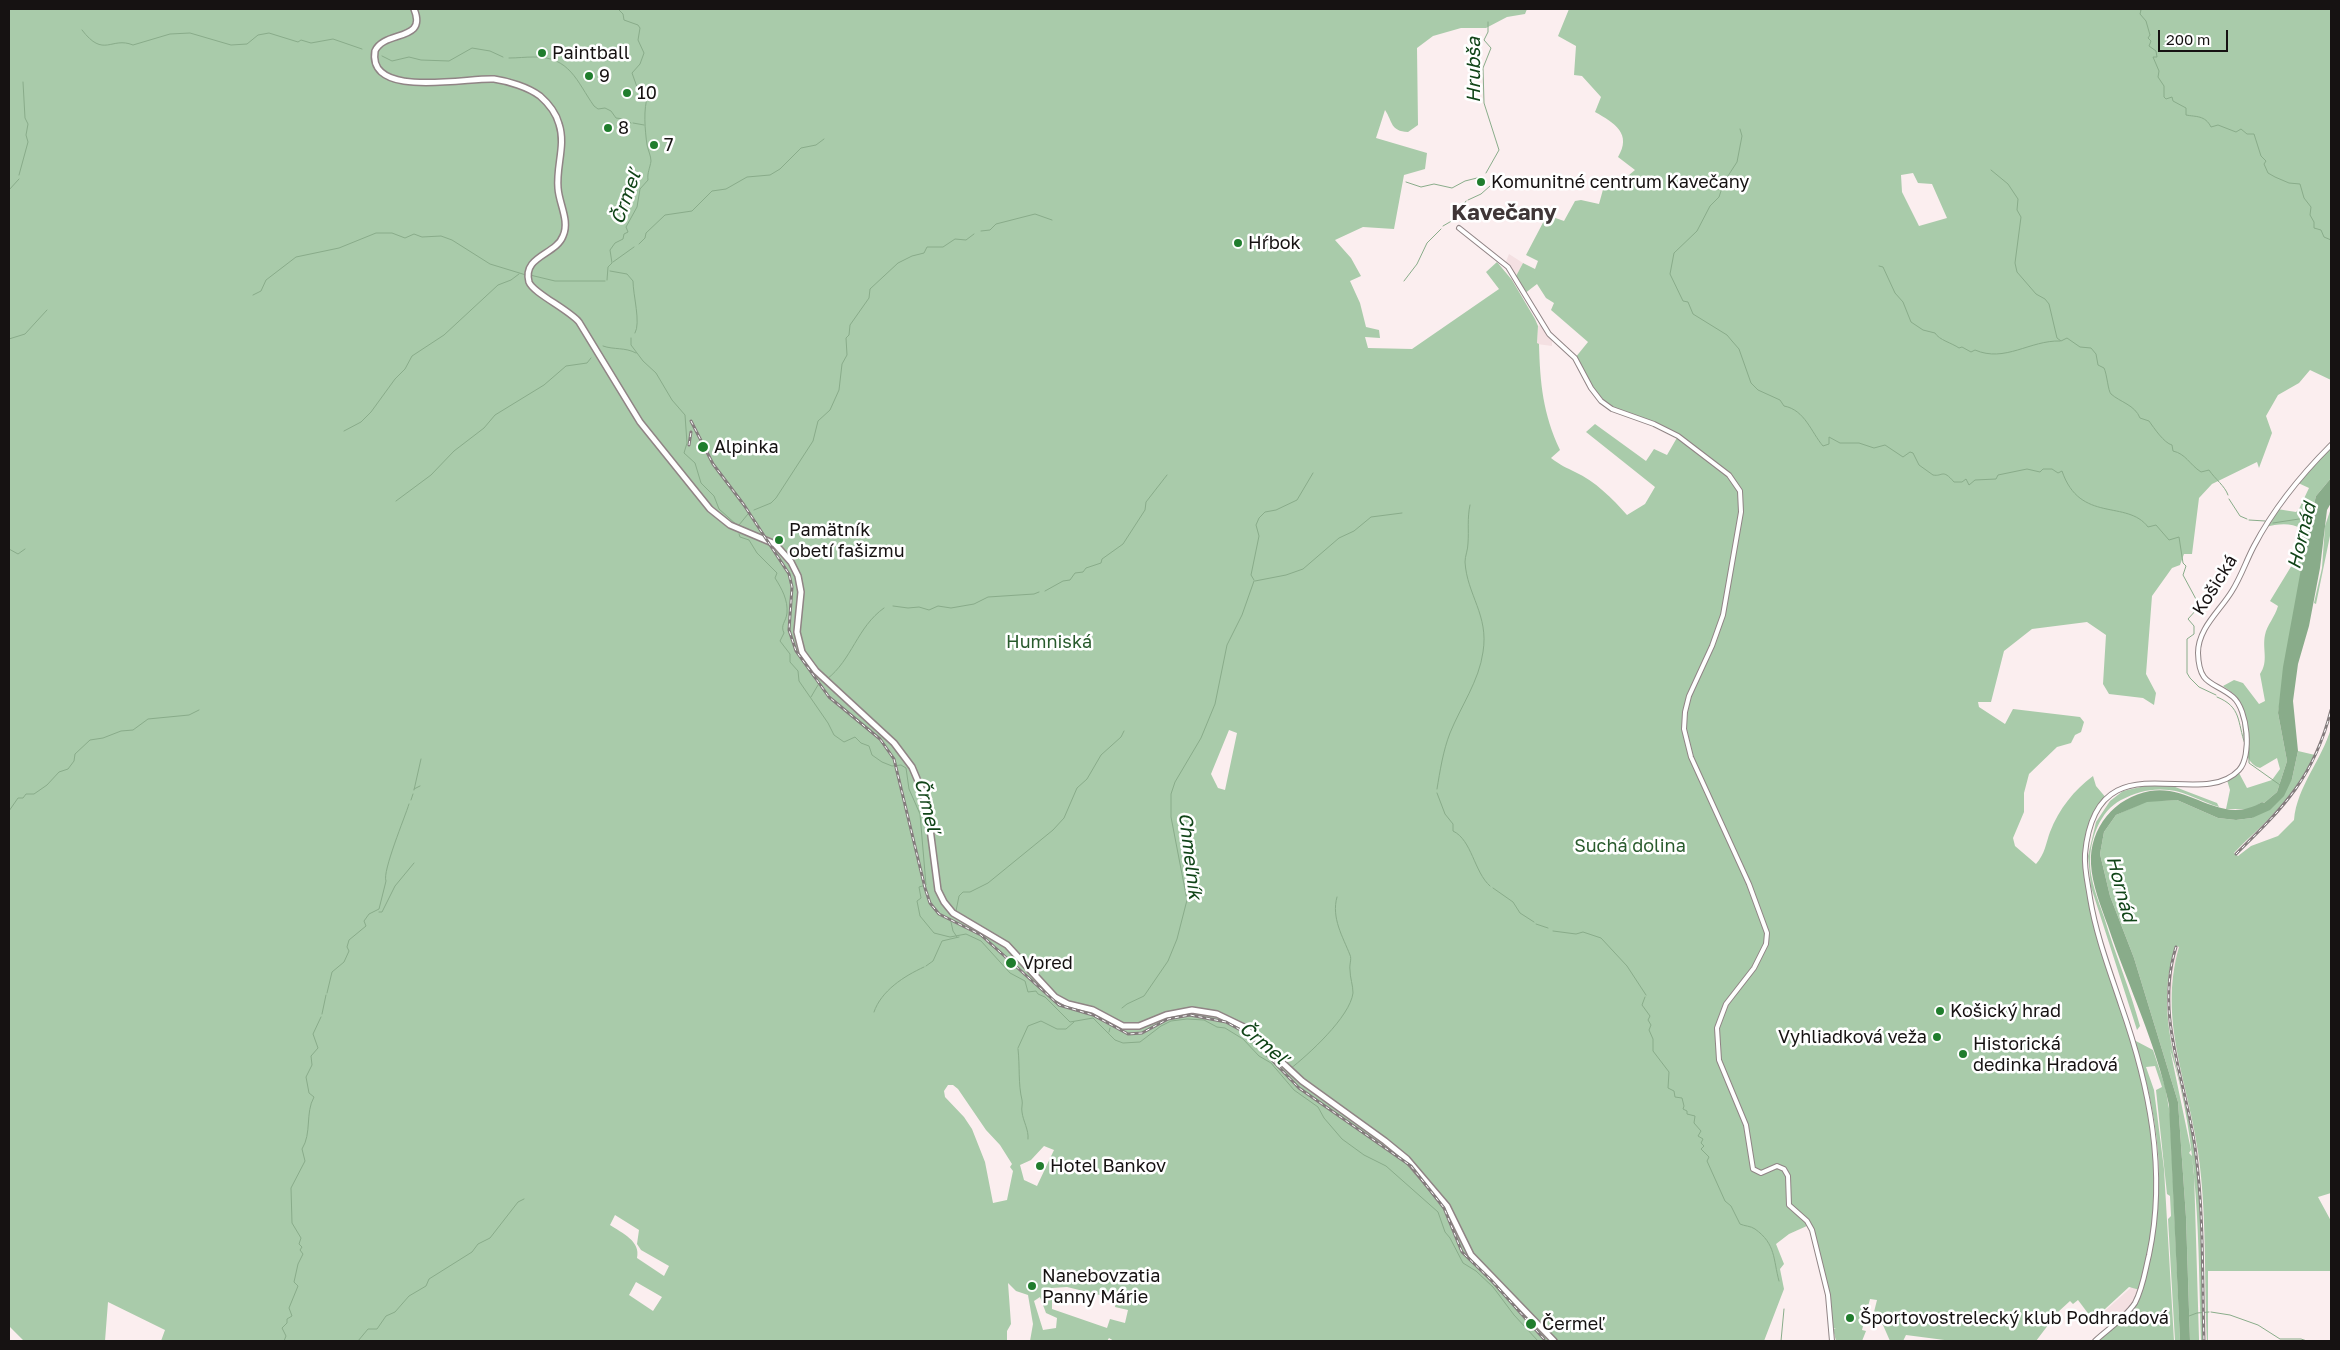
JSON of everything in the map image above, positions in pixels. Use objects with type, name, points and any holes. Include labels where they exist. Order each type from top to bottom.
[{"type":"main road","points":[[414,9],[417,20],[413,30],[404,35],[386,40],[376,48],[376,63],[390,77],[405,83],[488,79],[506,82],[540,96],[557,118],[562,141],[558,186],[565,222],[565,232],[557,246],[533,263],[528,275],[535,290],[567,310],[579,322],[640,422],[710,509],[730,525],[775,544],[789,558],[800,586],[797,632],[802,652],[816,671],[894,744],[912,767],[925,804],[938,890],[953,913],[1006,944],[1055,996],[1068,1004],[1094,1010],[1123,1026],[1136,1027],[1166,1015],[1192,1010],[1217,1014],[1241,1024],[1302,1081],[1385,1140],[1407,1159],[1447,1206],[1471,1256],[1550,1339]]},
{"type":"street","points":[[1459,228],[1505,264],[1549,334],[1576,358],[1598,398],[1616,410],[1654,424],[1678,436],[1733,479],[1741,495],[1741,512],[1723,615],[1711,648],[1689,696],[1684,723],[1686,741],[1691,757],[1749,884],[1766,933],[1766,944],[1754,968],[1726,1004],[1720,1015],[1717,1028],[1718,1060],[1746,1125],[1753,1169],[1761,1173],[1777,1166],[1784,1169],[1788,1176],[1788,1203],[1807,1221],[1812,1230],[1828,1295],[1832,1341]]},
{"type":"street","name":"Košická","points":[[2095,1341],[2130,1309],[2140,1290],[2154,1222],[2156,1157],[2148,1095],[2141,1065],[2094,926],[2084,864],[2087,842],[2097,812],[2115,793],[2139,784],[2205,784],[2224,780],[2234,774],[2242,765],[2248,747],[2242,715],[2235,699],[2216,689],[2203,675],[2198,648],[2206,627],[2233,590],[2254,546],[2270,520],[2298,480],[2331,445]]},
{"type":"shaded area","points":[[1509,254],[1523,263],[1515,278],[1505,264]]},
{"type":"shaded area","points":[[1542,324],[1552,338],[1552,346],[1537,344],[1538,326]]},
{"type":"shaded area","points":[[2331,478],[2331,503],[2327,510],[2320,568],[2309,626],[2298,664],[2293,701],[2298,751],[2292,779],[2284,796],[2270,810],[2252,818],[2236,820],[2218,818],[2177,800],[2147,802],[2116,815],[2104,832],[2100,854],[2110,896],[2134,958],[2178,1102],[2186,1217],[2190,1341],[2180,1341],[2169,1105],[2157,1059],[2097,895],[2091,864],[2094,838],[2107,816],[2115,807],[2137,794],[2165,790],[2179,793],[2220,808],[2233,810],[2264,803],[2277,792],[2287,761],[2278,713],[2283,667],[2316,496]]},
{"type":"shaded area","points":[[2176,946],[2179,947],[2173,973],[2170,1011],[2175,1047],[2198,1153],[2207,1341],[2204,1341],[2195,1152],[2168,1019],[2168,985]]},
{"type":"shaded area","points":[[2135,1284],[2141,1285],[2133,1304],[2110,1324],[2105,1321],[2102,1323],[2098,1317]]},
{"type":"green space","points":[[9,9],[1527,9],[1525,14],[1507,17],[1486,28],[1461,28],[1433,36],[1417,48],[1418,125],[1408,132],[1398,130],[1385,110],[1376,138],[1427,153],[1425,169],[1404,175],[1394,229],[1363,227],[1335,240],[1351,258],[1361,276],[1350,281],[1360,303],[1366,327],[1379,330],[1380,338],[1365,337],[1368,348],[1412,349],[1499,289],[1486,272],[1497,262],[1512,280],[1538,326],[1537,343],[1539,344],[1540,372],[1546,411],[1560,450],[1551,458],[1597,485],[1627,515],[1645,504],[1655,487],[1586,432],[1595,424],[1646,461],[1654,449],[1667,455],[1678,436],[1626,416],[1601,401],[1590,386],[1575,358],[1588,342],[1551,310],[1554,303],[1546,298],[1537,284],[1524,294],[1515,278],[1523,263],[1535,269],[1538,261],[1526,255],[1547,215],[1564,221],[1575,201],[1581,200],[1599,204],[1604,186],[1622,181],[1635,170],[1618,157],[1623,142],[1619,130],[1609,120],[1595,112],[1601,97],[1582,76],[1574,75],[1576,46],[1558,36],[1569,9],[2331,9],[2331,380],[2310,370],[2299,383],[2278,395],[2266,416],[2272,433],[2259,468],[2257,462],[2212,484],[2199,498],[2192,554],[2184,554],[2180,565],[2172,568],[2152,596],[2146,674],[2156,693],[2154,705],[2143,698],[2109,694],[2103,684],[2106,635],[2087,622],[2032,629],[2004,651],[1991,702],[1978,702],[1979,707],[2005,724],[2013,709],[2080,717],[2084,722],[2081,732],[2075,735],[2071,743],[2057,747],[2029,774],[2024,793],[2024,812],[2013,838],[2015,846],[2036,864],[2058,816],[2080,787],[2093,776],[2096,786],[2107,799],[2097,812],[2085,852],[2091,907],[2141,1065],[2156,1157],[2152,1245],[2159,1172],[2157,1138],[2144,1072],[2134,1040],[2153,1050],[2165,1086],[2170,1114],[2180,1341],[2175,1341],[2168,1219],[2171,1216],[2170,1196],[2167,1194],[2156,1090],[2162,1087],[2155,1066],[2146,1067],[2154,1090],[2164,1169],[2174,1341],[2097,1341],[2129,1312],[2140,1290],[2129,1287],[2093,1320],[2078,1300],[2073,1304],[2070,1301],[2058,1312],[2036,1341],[1952,1341],[1906,1335],[1903,1341],[1890,1341],[1883,1325],[1872,1320],[1877,1300],[1870,1299],[1862,1330],[1866,1331],[1862,1341],[1836,1341],[1833,1329],[1836,1328],[1833,1328],[1831,1309],[1809,1225],[1789,1234],[1776,1244],[1784,1264],[1780,1269],[1784,1289],[1764,1341],[1114,1341],[1109,1338],[1107,1341],[1030,1341],[1033,1324],[1028,1295],[1016,1291],[1008,1283],[1011,1324],[1007,1331],[1007,1341],[161,1341],[165,1330],[108,1302],[105,1341],[24,1341],[9,1326]],"holes":[[[1913,173],[1918,183],[1932,184],[1947,218],[1919,226],[1902,192],[1901,175]],[[1229,730],[1237,733],[1225,790],[1218,788],[1211,774]],[[948,1085],[953,1085],[958,1089],[1012,1164],[1010,1167],[1013,1171],[1007,1200],[993,1203],[985,1162],[972,1129],[964,1117],[945,1097],[944,1091]],[[1044,1146],[1054,1150],[1037,1186],[1024,1180],[1020,1165],[1031,1160]],[[615,1215],[639,1230],[637,1244],[641,1250],[669,1266],[664,1276],[637,1258],[636,1247],[625,1234],[610,1225]],[[636,1282],[662,1297],[653,1311],[629,1295]],[[1067,1287],[1116,1299],[1115,1307],[1128,1310],[1125,1323],[1110,1319],[1107,1328],[1052,1309],[1052,1288]],[[1040,1297],[1046,1313],[1057,1318],[1056,1328],[1043,1330],[1034,1301]]]},
{"type":"green space","points":[[2331,444],[2331,478],[2316,496],[2310,520],[2278,713],[2287,761],[2277,792],[2264,803],[2262,802],[2251,809],[2226,809],[2230,790],[2227,780],[2238,771],[2247,788],[2272,780],[2280,769],[2277,758],[2260,768],[2253,764],[2248,757],[2245,748],[2240,706],[2236,696],[2223,686],[2234,680],[2243,683],[2259,704],[2265,701],[2260,674],[2265,660],[2264,640],[2266,631],[2278,606],[2270,601],[2292,565],[2302,529],[2284,524],[2265,527],[2277,509],[2296,512],[2299,509],[2309,488],[2296,482]]},
{"type":"green space","points":[[2331,508],[2331,531],[2316,604],[2314,603],[2322,568],[2325,526]]},
{"type":"green space","points":[[2331,728],[2331,1193],[2318,1197],[2331,1221],[2331,1271],[2208,1271],[2207,1341],[2201,1175],[2173,1025],[2173,974],[2179,947],[2176,946],[2169,973],[2167,999],[2173,1053],[2192,1133],[2196,1159],[2204,1341],[2201,1341],[2198,1231],[2194,1179],[2199,1341],[2190,1341],[2186,1217],[2178,1102],[2134,958],[2110,896],[2100,854],[2104,832],[2116,815],[2147,801],[2177,800],[2218,818],[2236,820],[2252,818],[2292,779],[2298,751],[2315,755],[2289,797],[2234,853],[2238,856],[2251,846],[2278,836],[2294,820],[2300,796]],"holes":[[[2170,1049],[2180,1085],[2187,1121],[2192,1156],[2189,1153],[2191,1150]]]},
{"type":"green space","points":[[2149,785],[2170,785],[2217,803],[2219,807],[2176,791],[2144,791],[2121,800],[2107,811],[2094,835],[2090,853],[2090,869],[2093,883],[2136,1012],[2140,1026],[2137,1030],[2091,887],[2088,856],[2096,822],[2110,801],[2123,791]]},
{"type":"waterway","name":"Črmeľ","points":[[607,280],[608,267],[612,263],[610,250],[628,232],[626,227],[637,207],[640,189],[648,180],[651,161],[645,126],[645,107],[648,95],[637,87],[632,73],[640,64],[644,53],[638,40],[640,28],[638,25],[624,20],[623,14],[618,9]]},
{"type":"waterway","points":[[2138,9],[2141,10],[2140,14],[2146,21],[2150,35],[2148,38],[2151,41],[2149,46],[2156,51],[2157,57],[2153,57],[2159,71],[2158,77],[2164,86],[2164,97],[2166,99],[2172,97],[2173,101],[2186,108],[2186,115],[2203,118],[2211,127],[2218,125],[2236,132],[2241,129],[2247,134],[2254,134],[2261,156],[2266,161],[2264,164],[2268,173],[2289,183],[2300,184],[2304,198],[2311,207],[2310,215],[2314,222],[2314,228],[2321,230],[2324,237],[2331,240]]},
{"type":"waterway","name":"Hrubša","points":[[1486,173],[1499,150],[1484,103],[1483,68],[1491,48],[1484,40],[1488,32],[1488,22]]},
{"type":"waterway","points":[[82,30],[90,39],[102,45],[119,43],[133,45],[170,34],[190,33],[231,45],[247,44],[258,35],[269,33],[298,42],[301,40],[311,43],[333,39],[362,49]]},
{"type":"waterway","points":[[382,56],[392,61],[409,57],[421,60],[449,61],[472,48],[490,51],[503,57]]},
{"type":"waterway","points":[[509,58],[533,57],[556,61],[571,72],[594,106],[598,109],[605,108],[611,111],[616,118],[624,119]]},
{"type":"waterway","points":[[19,175],[28,142],[23,82]]},
{"type":"waterway","points":[[625,119],[631,123]]},
{"type":"waterway","points":[[633,123],[644,125]]},
{"type":"waterway","points":[[1740,129],[1742,136],[1737,162],[1724,182],[1719,197],[1710,206],[1697,231],[1674,253],[1670,274],[1683,301],[1688,302],[1693,314],[1727,335],[1739,349],[1751,383],[1758,390],[1780,400],[1784,406],[1797,412],[1807,422],[1823,446],[1829,444],[1829,437],[1840,443],[1859,443],[1874,448],[1885,445],[1903,457],[1910,452],[1913,453],[1919,465],[1933,475],[1945,474],[1954,482],[1962,482],[1966,479],[1969,485],[1975,480],[1996,479],[1998,475],[2027,469],[2040,472],[2043,469],[2052,469],[2058,473],[2062,471],[2070,487],[2080,498],[2092,505],[2128,514],[2139,519],[2148,527],[2156,525],[2169,540],[2179,537],[2183,563],[2186,566],[2183,575],[2197,601],[2197,609],[2188,619],[2194,626],[2194,634],[2187,639],[2187,673],[2199,687],[2216,695]]},
{"type":"waterway","points":[[639,244],[645,238],[646,233],[665,215],[692,211],[712,191],[726,189],[747,177],[770,175],[780,169],[801,148],[816,145],[824,139]]},
{"type":"waterway","points":[[1991,170],[2008,184],[2018,199],[2017,210],[2021,217],[2015,263],[2017,272],[2036,294],[2045,299],[2049,304],[2057,338],[2061,341],[2067,338],[2080,347],[2091,348],[2096,354],[2098,365],[2104,368],[2111,394],[2135,410],[2140,418],[2149,421],[2156,431],[2172,445],[2173,451],[2181,454],[2201,472],[2209,470],[2228,495]]},
{"type":"waterway","name":"Hrubša","points":[[1406,182],[1421,187],[1434,184],[1452,188],[1465,181],[1481,177]]},
{"type":"waterway","points":[[9,190],[19,179]]},
{"type":"waterway","name":"Hrubša","points":[[1468,200],[1481,194],[1490,186]]},
{"type":"waterway","name":"Hrubša","points":[[1443,226],[1455,219],[1466,201]]},
{"type":"waterway","points":[[981,231],[990,230],[996,224],[1035,214],[1052,220]]},
{"type":"waterway","name":"Hrubša","points":[[1404,281],[1417,264],[1427,243],[1441,229]]},
{"type":"waterway","points":[[253,295],[261,291],[266,280],[296,257],[339,248],[376,233],[392,233],[405,238],[414,234],[422,237],[441,236],[452,240],[490,264],[526,275]]},
{"type":"waterway","points":[[754,510],[771,503],[776,498],[813,441],[818,421],[830,410],[839,390],[842,364],[847,355],[846,338],[849,335],[850,325],[869,298],[870,289],[898,263],[912,256],[924,253],[927,247],[943,247],[955,239],[966,240],[974,234]]},
{"type":"waterway","points":[[613,262],[634,247]]},
{"type":"waterway","points":[[1879,266],[1883,267],[1895,293],[1903,302],[1911,322],[1923,330],[1935,333],[1943,340],[1959,348],[1962,347],[1971,352],[1975,350],[1997,354],[2038,344],[2060,341]]},
{"type":"waterway","name":"Črmeľ","points":[[610,271],[627,274],[633,281],[637,316],[635,333]]},
{"type":"waterway","points":[[344,431],[361,422],[371,412],[395,379],[405,369],[412,356],[444,335],[498,285],[511,280],[519,274]]},
{"type":"waterway","points":[[530,275],[555,281],[605,281]]},
{"type":"waterway","points":[[9,339],[25,334],[47,310]]},
{"type":"waterway","name":"Črmeľ","points":[[631,338],[631,345],[643,361],[656,373],[672,400],[685,415],[687,443],[684,453],[695,463],[701,483],[714,496],[719,509],[738,526]]},
{"type":"waterway","points":[[603,346],[636,353]]},
{"type":"waterway","points":[[396,501],[431,475],[454,451],[484,428],[495,415],[544,385],[566,366],[587,363],[591,358]]},
{"type":"waterway","points":[[1254,580],[1251,575],[1259,536],[1256,525],[1259,518],[1265,512],[1276,510],[1297,500],[1313,473]]},
{"type":"waterway","points":[[1045,591],[1063,581],[1070,580],[1075,573],[1083,572],[1086,568],[1101,563],[1102,559],[1123,544],[1145,510],[1146,502],[1167,475]]},
{"type":"waterway","points":[[2229,499],[2240,516],[2247,519]]},
{"type":"waterway","points":[[1437,789],[1448,740],[1478,673],[1483,652],[1483,627],[1465,562],[1468,546],[1470,505]]},
{"type":"waterway","points":[[1255,581],[1286,575],[1303,569],[1339,538],[1354,531],[1371,517],[1402,513]]},
{"type":"waterway","points":[[739,525],[748,514]]},
{"type":"waterway","name":"Hornád","points":[[2273,523],[2312,517]]},
{"type":"waterway","points":[[2249,520],[2265,521]]},
{"type":"waterway","name":"Črmeľ","points":[[739,534],[740,537],[749,540],[757,553],[777,573],[775,578],[787,604],[783,628],[784,633],[780,641],[790,654],[790,662],[798,671],[799,681],[834,735],[844,742],[855,737],[861,743],[869,746],[872,755],[882,762],[892,766],[901,765],[906,768],[909,789],[920,814],[926,885],[919,887],[921,898],[917,901],[920,916],[934,933],[950,937],[966,934],[981,941],[1010,973],[1025,981],[1028,992],[1036,991],[1045,997],[1070,1022],[1093,1018],[1115,1040],[1123,1043],[1140,1042],[1171,1021],[1187,1019],[1204,1020],[1217,1027],[1225,1028],[1243,1039],[1259,1056],[1271,1063],[1294,1090],[1318,1107],[1324,1118],[1342,1139],[1364,1155],[1386,1166],[1438,1212],[1445,1232],[1463,1263],[1476,1271],[1493,1287],[1514,1315],[1538,1341]]},
{"type":"waterway","points":[[9,549],[18,554],[25,549]]},
{"type":"waterway","name":"Chmeľník","points":[[1122,1008],[1144,996],[1168,961],[1177,939],[1187,900],[1171,817],[1171,794],[1175,782],[1201,738],[1215,704],[1227,645],[1242,615],[1254,581]]},
{"type":"waterway","points":[[893,606],[919,607],[929,610],[938,606],[951,608],[974,604],[988,597],[1034,594],[1039,592]]},
{"type":"waterway","points":[[827,679],[843,663],[867,624],[884,608]]},
{"type":"waterway","points":[[811,697],[818,685]]},
{"type":"waterway","points":[[2217,697],[2231,705],[2235,710],[2245,744]]},
{"type":"waterway","points":[[9,811],[18,798],[23,798],[26,794],[34,794],[47,785],[59,772],[68,769],[74,761],[75,754],[90,740],[103,738],[121,731],[133,730],[148,719],[189,715],[199,710]]},
{"type":"waterway","points":[[956,911],[959,896],[963,892],[970,892],[988,883],[1053,830],[1064,818],[1077,788],[1087,779],[1101,755],[1121,737],[1124,731]]},
{"type":"waterway","points":[[2249,748],[2249,763],[2280,785]]},
{"type":"waterway","points":[[414,790],[421,759]]},
{"type":"waterway","points":[[414,789],[420,786]]},
{"type":"waterway","points":[[1437,793],[1445,814],[1453,824],[1453,831],[1465,841],[1480,873],[1490,886]]},
{"type":"waterway","points":[[411,800],[413,794]]},
{"type":"waterway","points":[[327,993],[332,972],[344,962],[349,951],[347,947],[349,940],[366,926],[364,921],[369,914],[379,909],[386,881],[387,867],[409,804]]},
{"type":"waterway","points":[[379,912],[382,912],[395,886],[414,863]]},
{"type":"waterway","points":[[1493,888],[1513,902],[1520,913],[1534,922]]},
{"type":"waterway","points":[[1290,1069],[1327,1035],[1344,1013],[1353,993],[1350,968],[1351,957],[1337,920],[1337,897]]},
{"type":"waterway","points":[[951,922],[957,937]]},
{"type":"waterway","points":[[1536,924],[1548,928]]},
{"type":"waterway","points":[[1553,931],[1576,934],[1583,932],[1601,938],[1627,966],[1646,995]]},
{"type":"waterway","points":[[926,966],[933,961],[942,941],[959,937]]},
{"type":"waterway","points":[[874,1012],[882,997],[894,985],[924,967]]},
{"type":"waterway","points":[[322,1014],[326,995]]},
{"type":"waterway","points":[[1645,997],[1642,1005],[1650,1016],[1648,1020],[1651,1025],[1649,1030],[1653,1039],[1653,1051],[1669,1072],[1668,1088],[1674,1091],[1675,1097],[1682,1098],[1683,1109],[1687,1111],[1687,1114],[1695,1116],[1694,1123],[1701,1131],[1698,1136],[1703,1139],[1701,1143],[1704,1146],[1701,1149],[1709,1157],[1707,1161],[1725,1201],[1731,1206],[1740,1224],[1752,1227],[1767,1240],[1773,1252],[1779,1281]]},
{"type":"waterway","points":[[284,1341],[286,1336],[282,1328],[287,1323],[287,1319],[292,1316],[289,1308],[298,1286],[294,1282],[298,1264],[303,1254],[300,1250],[302,1247],[299,1244],[301,1238],[292,1223],[291,1188],[305,1161],[302,1149],[307,1136],[311,1103],[314,1097],[309,1093],[306,1077],[312,1065],[311,1056],[318,1048],[313,1034],[321,1017]]},
{"type":"waterway","points":[[1018,1048],[1028,1026],[1041,1021],[1057,1029],[1066,1029],[1074,1022]]},
{"type":"waterway","name":"Črmeľ","points":[[1109,1032],[1110,1028]]},
{"type":"waterway","points":[[1018,1049],[1022,1110],[1028,1139]]},
{"type":"waterway","points":[[358,1341],[368,1329],[377,1329],[386,1316],[395,1312],[409,1296],[426,1286],[429,1279],[472,1252],[478,1244],[490,1238],[518,1202],[524,1199]]},
{"type":"waterway","points":[[1781,1341],[1784,1309]]},
{"type":"waterway","points":[[2189,1316],[2209,1312]]},
{"type":"waterway","points":[[2211,1312],[2230,1315],[2258,1325],[2280,1339],[2301,1339],[2307,1341]]},
{"type":"railway","points":[[691,421],[713,464],[744,505],[789,574],[792,587],[789,630],[796,651],[829,697],[880,739],[894,759],[925,888],[930,903],[939,914],[981,935],[1059,1005],[1093,1015],[1128,1034],[1142,1033],[1168,1019],[1190,1015],[1226,1022],[1246,1033],[1299,1088],[1411,1166],[1444,1208],[1462,1252],[1491,1280],[1544,1339]]},
{"type":"railway","points":[[689,445],[691,432]]},
{"type":"railway","points":[[2236,854],[2269,821],[2295,790],[2316,754],[2331,710]]},
{"type":"railway","points":[[2176,947],[2170,973],[2169,1000],[2175,1051],[2192,1129],[2199,1178],[2202,1225],[2204,1341]]},
{"type":"place","name":"Paintball","points":[[542,53]]},
{"type":"place","name":"9","points":[[589,76]]},
{"type":"place","name":"10","points":[[627,93]]},
{"type":"place","name":"8","points":[[608,128]]},
{"type":"place","name":"7","points":[[654,145]]},
{"type":"place","name":"Komunitné centrum Kavečany","points":[[1481,182]]},
{"type":"place","name":"Hŕbok","points":[[1238,243]]},
{"type":"place","name":"Alpinka","points":[[703,447]]},
{"type":"place","name":"Pamätník obetí fašizmu","points":[[779,540]]},
{"type":"place","name":"Vpred","points":[[1011,963]]},
{"type":"place","name":"Košický hrad","points":[[1940,1011]]},
{"type":"place","name":"Vyhliadková veža","points":[[1937,1037]]},
{"type":"place","name":"Historická dedinka Hradová","points":[[1963,1054]]},
{"type":"place","name":"Hotel Bankov","points":[[1040,1166]]},
{"type":"place","name":"Nanebovzatia Panny Márie","points":[[1032,1286]]},
{"type":"place","name":"Športovostrelecký klub Podhradová","points":[[1850,1318]]},
{"type":"place","name":"Čermeľ","points":[[1531,1324]]},
{"type":"district","name":"Kavečany","points":[[1504,213]]},
{"type":"park label","name":"Humniská","points":[[1049,642]]},
{"type":"park label","name":"Suchá dolina","points":[[1630,846]]}]
